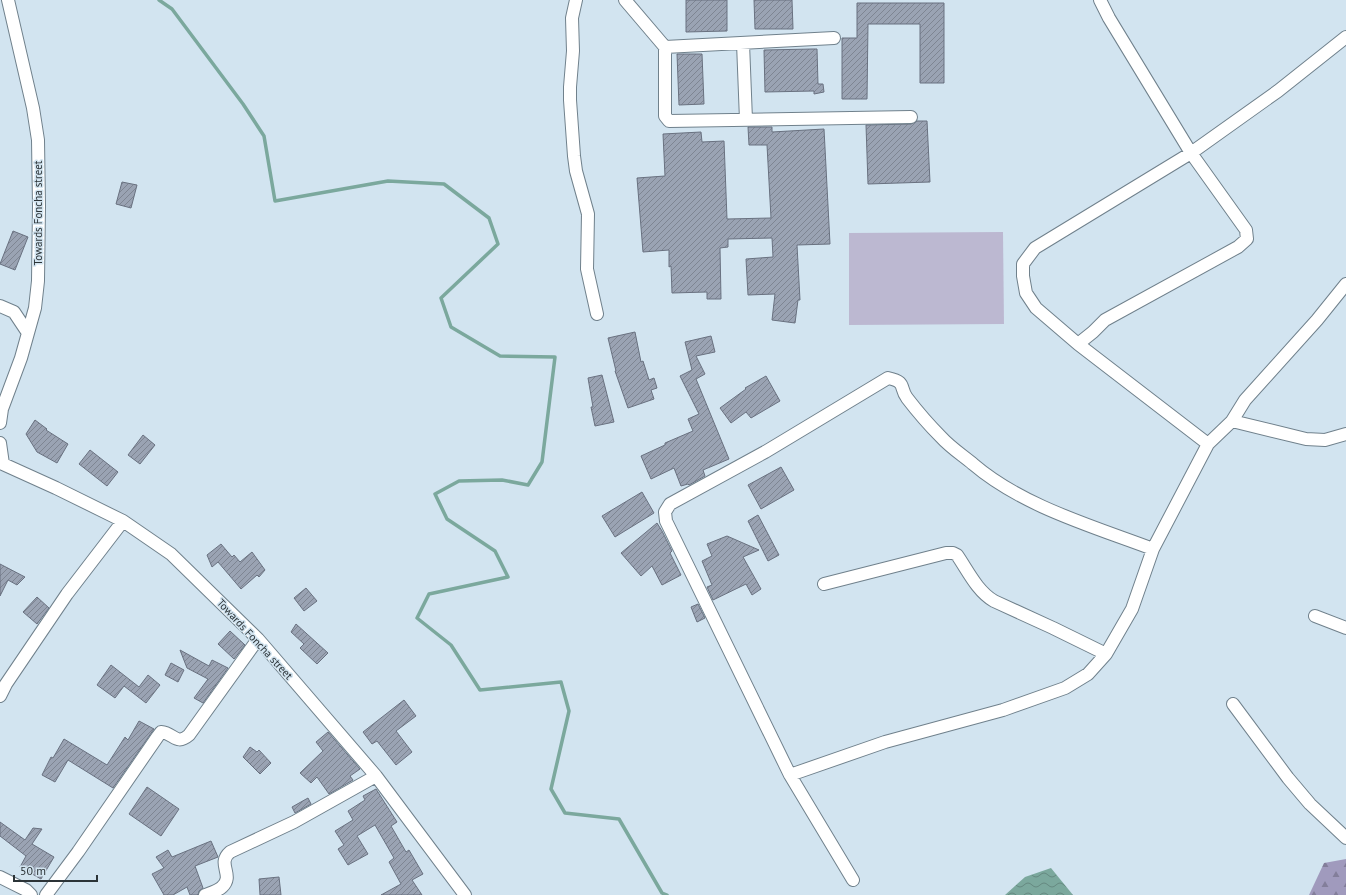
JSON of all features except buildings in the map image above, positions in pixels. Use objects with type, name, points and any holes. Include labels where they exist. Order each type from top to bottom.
[{"type":"street","name":"Towards Foncha street","points":[[0,423],[2,408],[21,358],[35,308],[38,281],[38,146],[33,108],[8,0]]},
{"type":"street","points":[[576,0],[572,18],[573,51],[570,100],[576,171],[588,214],[587,269],[596,314]]},
{"type":"street","points":[[625,0],[665,47],[665,116],[669,121],[911,117]]},
{"type":"street","points":[[1078,344],[1105,320],[1238,247],[1247,239],[1246,230],[1190,153],[1109,18],[1100,0]]},
{"type":"street","points":[[1208,444],[1078,344],[1036,308],[1026,293],[1023,276],[1023,264],[1035,248],[1190,153],[1278,91],[1346,37]]},
{"type":"street","points":[[665,47],[834,38]]},
{"type":"street","points":[[743,43],[746,120]]},
{"type":"street","points":[[790,774],[885,742],[1004,710],[1065,688],[1088,674],[1106,654],[1132,609],[1152,549],[1208,444],[1232,420],[1245,400],[1317,320],[1346,284]]},
{"type":"street","points":[[0,306],[14,312],[28,333]]},
{"type":"street","points":[[853,880],[790,774],[666,521],[665,512],[670,504],[765,452],[888,378],[896,379],[902,384],[906,396],[941,437],[974,466],[1009,491],[1038,505],[1152,549]]},
{"type":"street","points":[[1232,420],[1306,439],[1325,440],[1346,434]]},
{"type":"street","name":"Towards Foncha street","points":[[0,443],[2,465],[56,488],[123,521],[171,554],[258,640],[376,776],[464,894]]},
{"type":"street","points":[[0,696],[6,684],[67,594],[123,521]]},
{"type":"street","points":[[824,584],[946,553],[953,553],[986,596],[1106,654]]},
{"type":"street","points":[[1315,616],[1346,628]]},
{"type":"street","points":[[46,895],[78,852],[161,732],[166,733],[178,740],[184,739],[189,735],[258,640]]},
{"type":"street","points":[[1233,704],[1310,804],[1346,838]]},
{"type":"street","points":[[205,895],[221,888],[226,883],[227,875],[224,861],[225,856],[230,852],[294,822],[376,776]]},
{"type":"street","points":[[0,877],[26,890],[31,895]]},
{"type":"green space","points":[[1346,859],[1346,895],[1309,895],[1324,863]]},
{"type":"shaded area","points":[[1003,232],[1004,324],[849,325],[849,233]]},
{"type":"water","points":[[1051,868],[1073,895],[1005,895],[1025,877]]},
{"type":"waterway","points":[[159,0],[172,9],[243,104],[264,136],[275,201],[388,181],[444,184],[489,218],[498,244],[441,298],[451,327],[500,356],[555,357],[542,462],[528,485],[502,480],[459,481],[435,494],[447,519],[495,551],[508,577],[429,594],[417,618],[451,645],[480,690],[561,682],[569,711],[551,789],[565,813],[619,819],[662,893],[667,895]]}]
